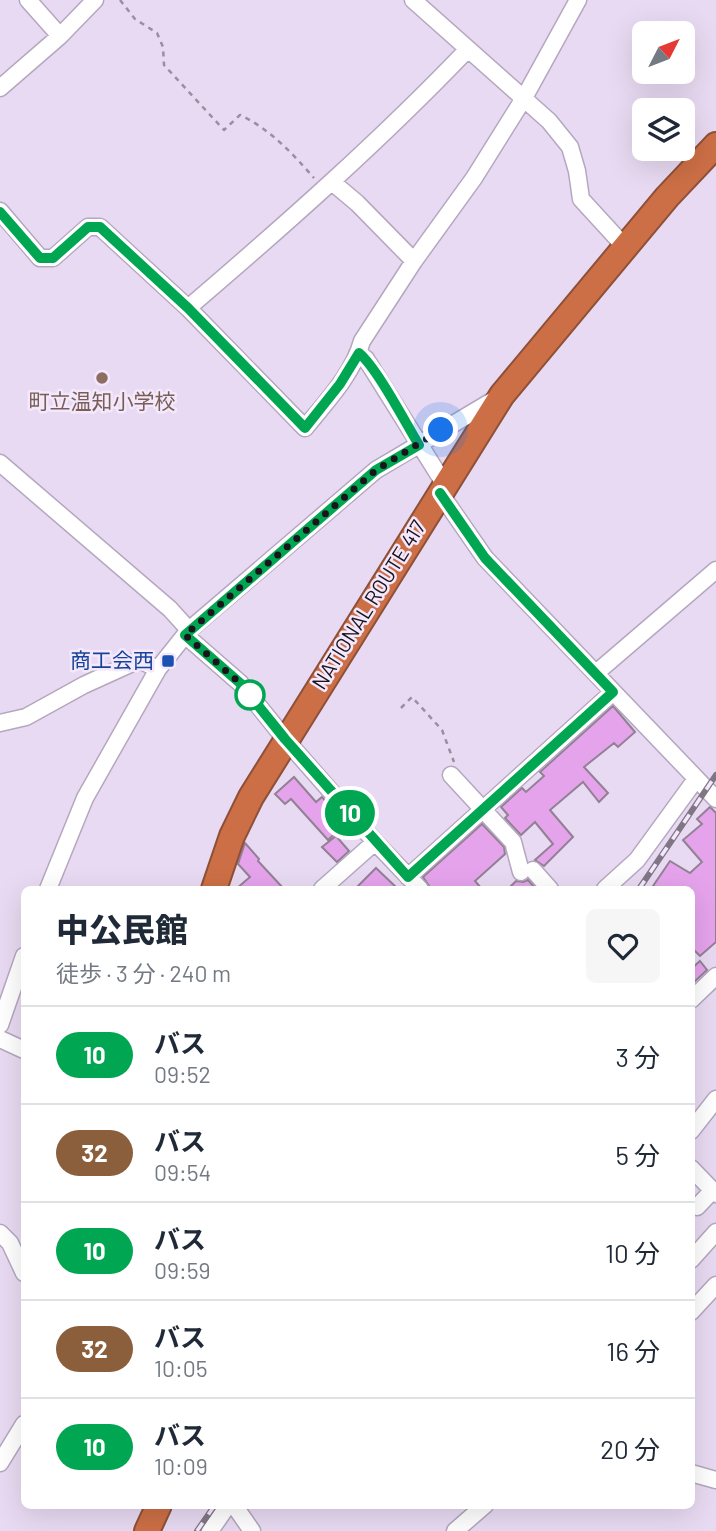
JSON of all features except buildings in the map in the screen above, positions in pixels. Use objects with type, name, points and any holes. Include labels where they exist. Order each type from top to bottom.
[{"type":"highway","name":"NATIONAL ROUTE 417","points":[[215,886],[232,836],[251,797],[502,395],[625,247],[716,145]]},
{"type":"highway","points":[[147,1531],[157,1509]]},
{"type":"street","points":[[29,0],[60,37]]},
{"type":"street","points":[[0,88],[60,37],[94,0]]},
{"type":"street","points":[[413,0],[549,121],[570,147],[581,199],[625,247]]},
{"type":"street","points":[[0,212],[40,258],[53,258],[88,227],[100,227],[188,308],[305,428],[340,384],[359,353],[362,341],[414,261],[474,178],[524,99],[578,0]]},
{"type":"street","points":[[188,308],[328,186],[423,97],[468,49]]},
{"type":"street","points":[[328,186],[357,203],[414,261]]},
{"type":"street","points":[[359,353],[366,359],[419,445],[442,489],[485,558],[716,799]]},
{"type":"street","points":[[49,886],[85,798],[158,669],[187,633],[376,470],[502,395]]},
{"type":"street","points":[[0,463],[170,609],[187,633],[240,683],[285,739],[414,883],[483,810],[613,692]]},
{"type":"street","points":[[596,673],[716,570]]},
{"type":"street","points":[[0,723],[26,717],[84,685],[139,660],[158,669]]},
{"type":"street","points":[[453,778],[513,842],[527,871],[547,886]]},
{"type":"street","points":[[608,886],[637,860],[696,779]]},
{"type":"street","points":[[325,886],[375,842]]},
{"type":"street","points":[[0,1025],[21,965]]},
{"type":"street","points":[[695,996],[716,976]]},
{"type":"street","points":[[0,1039],[21,1049]]},
{"type":"street","points":[[695,1126],[716,1100]]},
{"type":"street","points":[[695,1172],[714,1192],[697,1207]]},
{"type":"street","points":[[0,1233],[10,1243],[21,1267]]},
{"type":"street","points":[[695,1256],[716,1233]]},
{"type":"street","points":[[695,1308],[716,1285]]},
{"type":"street","points":[[0,1463],[21,1429]]},
{"type":"street","points":[[695,1474],[716,1480]]},
{"type":"street","points":[[210,1531],[225,1509]]},
{"type":"street","points":[[237,1509],[252,1531]]},
{"type":"street","points":[[461,1519],[478,1509]]},
{"type":"path","points":[[120,0],[135,19],[157,33],[163,47],[164,65],[224,130],[240,115],[255,122],[328,186]]},
{"type":"path","points":[[401,708],[412,697],[442,730],[459,775],[453,778]]},
{"type":"railway","points":[[641,886],[716,775]]},
{"type":"railway","points":[[197,1531],[212,1509]]},
{"type":"bus line","name":"10","points":[[0,212],[40,258],[53,258],[88,227],[100,227],[188,308],[305,428],[340,384],[359,353],[366,359],[419,445],[376,470],[185,635],[240,683],[285,739],[408,877],[613,692],[485,558],[440,493]]},
{"type":"place","name":"町立温知小学校","points":[[102,378]]},
{"type":"place","name":"商工会西","points":[[168,661]]},
{"type":"route","points":[[250,695],[255,701],[240,683],[185,635],[376,470],[441,430]]}]
